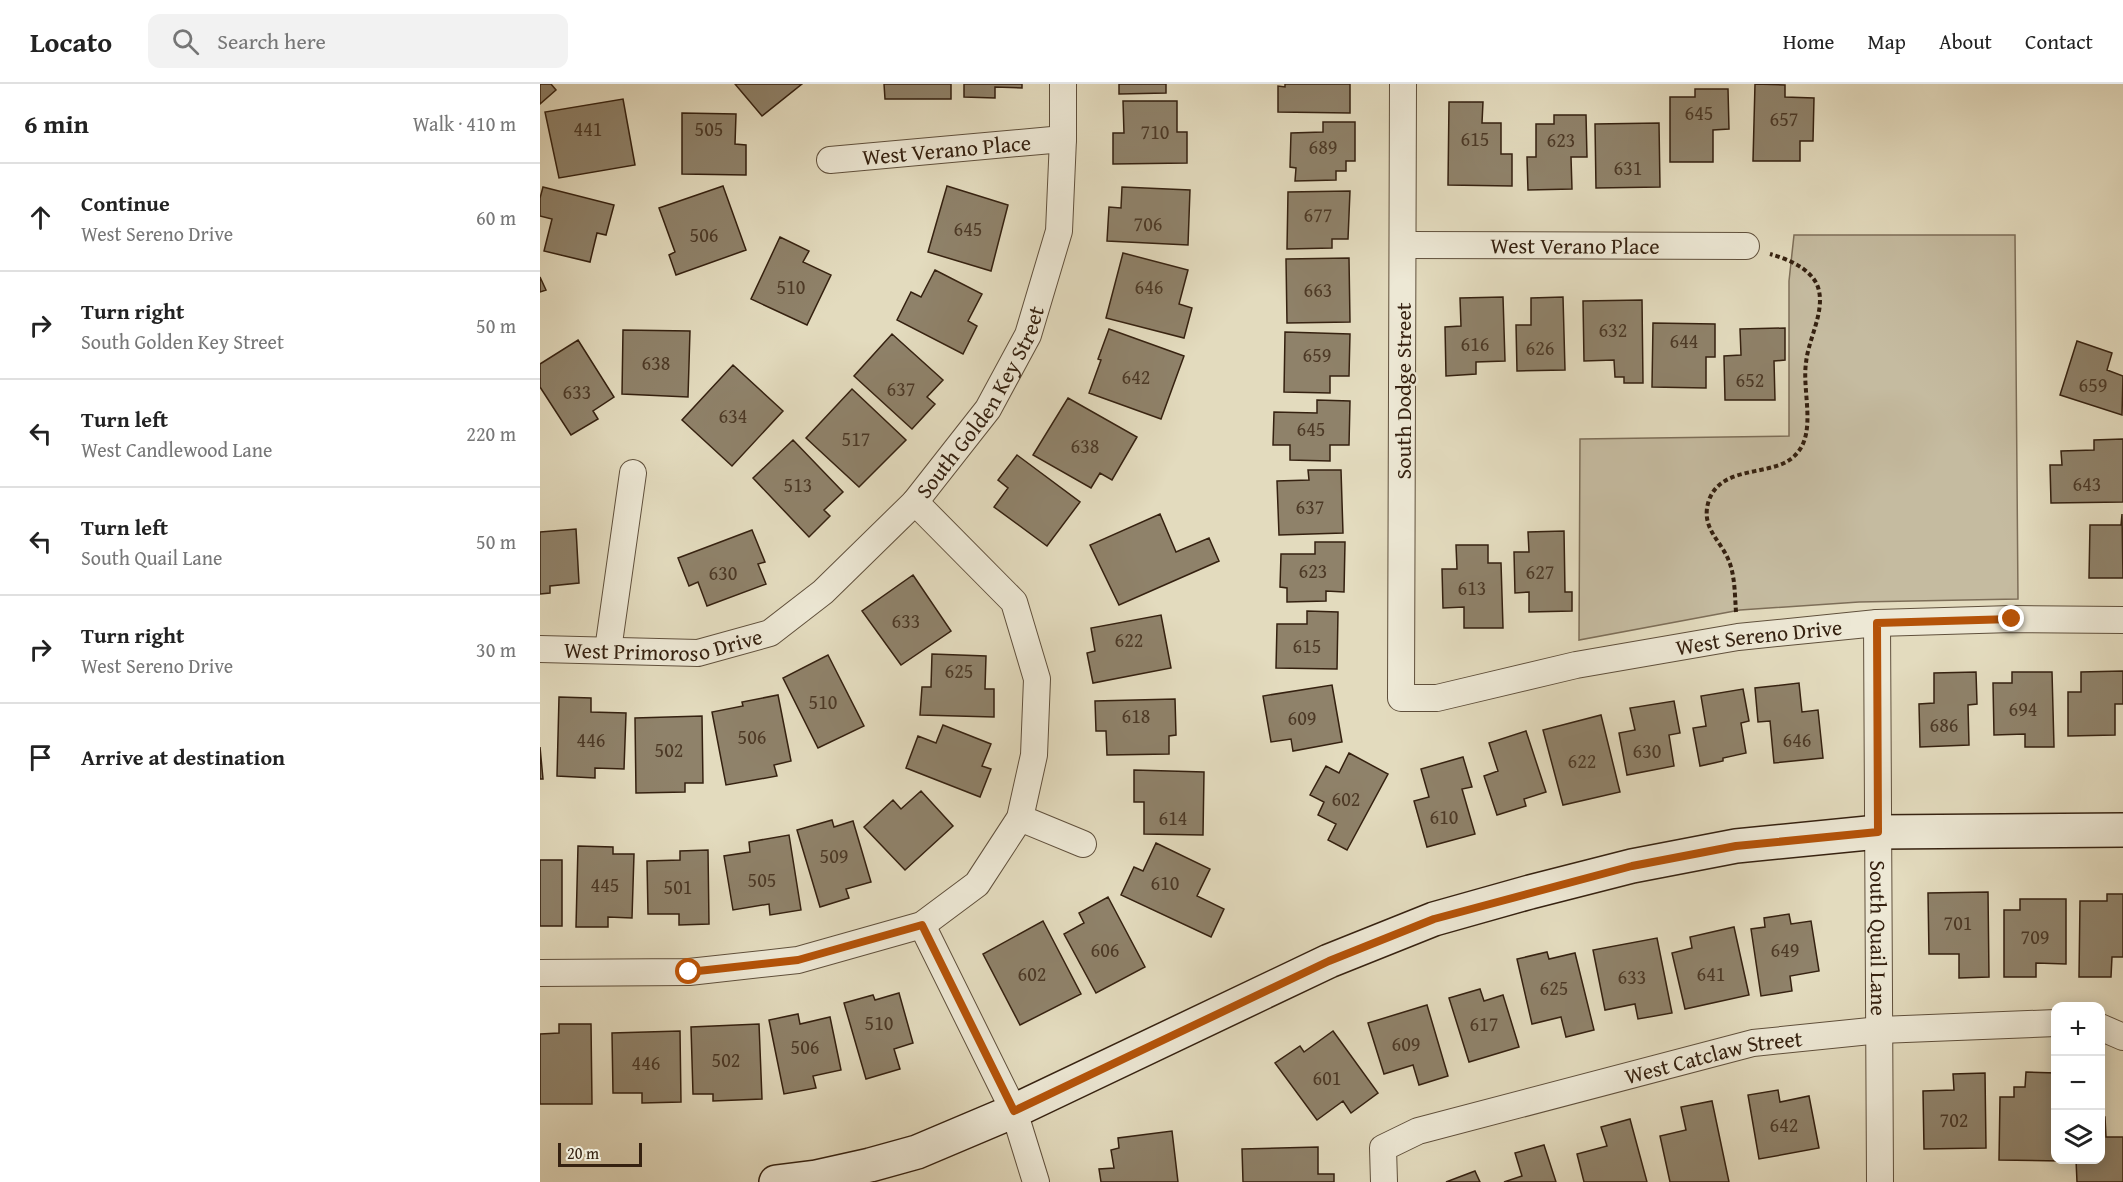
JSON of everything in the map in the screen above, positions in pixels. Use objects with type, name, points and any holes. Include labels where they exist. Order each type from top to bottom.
[{"type":"street","name":"South Golden Key Street","points":[[922,925],[977,884],[1020,818],[1034,755],[1037,679],[1014,602],[915,502],[988,409],[1028,335],[1059,231],[1063,84]]},
{"type":"street","name":"South Dodge Street","points":[[1401,698],[1403,84]]},
{"type":"street","name":"West Verano Place","points":[[830,160],[1063,139]]},
{"type":"street","name":"West Verano Place","points":[[1404,245],[1746,246]]},
{"type":"street","points":[[609,651],[633,473]]},
{"type":"street","name":"West Primoroso Drive","points":[[540,650],[698,653],[770,633],[823,592],[915,502]]},
{"type":"street","name":"West Sereno Drive","points":[[1401,698],[1437,698],[1576,665],[1738,637],[1877,623],[2012,619],[2123,620]]},
{"type":"street","name":"South Quail Lane","points":[[1877,623],[1880,1182]]},
{"type":"street","points":[[1020,818],[1083,844]]},
{"type":"street","points":[[776,1182],[870,1166],[917,1152],[1014,1111],[1329,961],[1434,919],[1632,866],[1736,846],[1878,832],[2123,830]]},
{"type":"street","points":[[540,973],[689,972],[798,960],[922,925],[1014,1111],[1036,1182]]},
{"type":"street","name":"West Catclaw Street","points":[[1384,1182],[1383,1148],[1418,1131],[1753,1042],[1880,1030],[2051,1023]]},
{"type":"street","points":[[2105,1029],[2123,1037]]},
{"type":"path","points":[[1738,637],[1731,566],[1720,544],[1710,531],[1706,514],[1710,498],[1720,483],[1738,475],[1782,464],[1797,454],[1807,439],[1805,365],[1818,315],[1820,292],[1815,282],[1800,267],[1787,259],[1746,246]]},
{"type":"shaded area","points":[[1794,235],[2015,235],[2018,599],[1859,602],[1740,610],[1579,640],[1580,439],[1789,436],[1789,281]]},
{"type":"building","points":[[540,84],[551,84],[556,90],[540,104]]},
{"type":"building","points":[[735,84],[802,84],[762,116]]},
{"type":"building","points":[[884,84],[951,84],[951,99],[885,99]]},
{"type":"building","points":[[964,84],[1022,84],[1022,88],[995,87],[995,98],[964,97]]},
{"type":"building","points":[[1119,84],[1166,84],[1166,93],[1119,94]]},
{"type":"building","points":[[1285,84],[1350,84],[1350,113],[1278,112],[1278,86],[1285,87]]},
{"type":"building","points":[[1755,84],[1785,85],[1785,97],[1814,98],[1813,141],[1800,141],[1800,161],[1753,161]]},
{"type":"building","points":[[1695,89],[1728,89],[1729,129],[1713,130],[1713,162],[1670,162],[1670,97],[1695,97]]},
{"type":"building","points":[[623,99],[635,165],[559,178],[545,112]]},
{"type":"building","points":[[1123,101],[1177,101],[1177,132],[1187,132],[1187,163],[1113,164],[1113,133],[1124,133]]},
{"type":"building","points":[[1449,102],[1483,102],[1482,123],[1501,123],[1501,154],[1512,154],[1512,186],[1448,185]]},
{"type":"building","points":[[682,113],[736,114],[735,144],[746,145],[746,175],[682,174]]},
{"type":"building","points":[[1554,115],[1586,115],[1587,157],[1571,157],[1572,189],[1528,190],[1527,157],[1536,157],[1536,124],[1554,124]]},
{"type":"building","points":[[1323,122],[1355,122],[1355,161],[1346,161],[1346,171],[1336,171],[1336,180],[1295,181],[1296,168],[1290,167],[1291,133],[1323,132]]},
{"type":"building","points":[[1659,123],[1660,187],[1596,188],[1595,124]]},
{"type":"building","points":[[723,186],[746,250],[676,275],[669,255],[675,252],[659,208]]},
{"type":"building","points":[[947,186],[1008,205],[991,271],[928,252]]},
{"type":"building","points":[[543,187],[614,205],[606,235],[597,233],[590,262],[544,251],[552,219],[540,216],[540,198]]},
{"type":"building","points":[[1122,187],[1190,190],[1188,245],[1107,241],[1109,207],[1121,208]]},
{"type":"building","points":[[1350,191],[1348,239],[1332,239],[1332,248],[1287,249],[1288,192]]},
{"type":"building","points":[[780,237],[809,251],[803,262],[831,275],[807,325],[751,299]]},
{"type":"building","points":[[1123,253],[1188,270],[1179,304],[1192,308],[1184,338],[1106,318]]},
{"type":"building","points":[[1349,258],[1350,322],[1287,323],[1286,259]]},
{"type":"building","points":[[935,270],[982,294],[968,321],[977,326],[963,354],[897,320],[911,292],[921,297]]},
{"type":"building","points":[[540,277],[546,290],[540,292]]},
{"type":"building","points":[[1503,297],[1505,361],[1476,362],[1476,374],[1446,376],[1445,327],[1461,326],[1460,298]]},
{"type":"building","points":[[1563,297],[1565,370],[1517,371],[1516,325],[1531,325],[1531,298]]},
{"type":"building","points":[[1642,300],[1643,383],[1624,383],[1624,377],[1615,377],[1614,360],[1584,361],[1583,301]]},
{"type":"building","points":[[1653,323],[1715,324],[1715,357],[1706,357],[1706,388],[1652,387]]},
{"type":"building","points":[[1785,328],[1785,360],[1774,361],[1775,400],[1725,400],[1724,356],[1741,355],[1740,329]]},
{"type":"building","points":[[1109,329],[1184,356],[1161,419],[1089,393]]},
{"type":"building","points":[[623,330],[690,331],[688,397],[622,394]]},
{"type":"building","points":[[1285,332],[1350,334],[1349,376],[1330,376],[1330,393],[1284,392]]},
{"type":"building","points":[[892,334],[943,380],[927,397],[935,404],[912,429],[854,376]]},
{"type":"building","points":[[578,340],[614,397],[593,411],[598,419],[571,435],[540,387],[540,364]]},
{"type":"building","points":[[2077,341],[2112,353],[2107,370],[2123,376],[2122,415],[2060,395]]},
{"type":"building","points":[[733,365],[783,411],[732,466],[682,420]]},
{"type":"building","points":[[852,389],[906,440],[859,487],[806,438]]},
{"type":"building","points":[[1068,398],[1137,437],[1112,480],[1100,473],[1091,488],[1033,455]]},
{"type":"building","points":[[1317,400],[1350,401],[1349,445],[1330,445],[1330,461],[1290,460],[1290,445],[1273,445],[1274,412],[1317,413]]},
{"type":"building","points":[[2123,439],[2123,502],[2051,503],[2050,465],[2062,465],[2061,451],[2094,450],[2094,440]]},
{"type":"building","points":[[793,440],[843,492],[824,510],[830,516],[809,537],[753,478]]},
{"type":"building","points":[[1017,455],[1080,502],[1047,546],[994,507],[1008,488],[998,480]]},
{"type":"building","points":[[1308,470],[1341,470],[1343,533],[1279,535],[1277,481],[1309,480]]},
{"type":"building","points":[[1160,514],[1176,552],[1209,538],[1219,561],[1119,605],[1090,545]]},
{"type":"building","points":[[2122,514],[2123,578],[2089,578],[2090,525],[2121,525]]},
{"type":"building","points":[[576,529],[579,583],[550,586],[550,593],[540,594],[540,532]]},
{"type":"building","points":[[752,530],[765,562],[758,564],[766,584],[707,606],[698,582],[689,586],[678,558]]},
{"type":"building","points":[[1564,531],[1565,592],[1572,592],[1572,611],[1529,612],[1529,592],[1515,593],[1514,552],[1529,552],[1528,532]]},
{"type":"building","points":[[1315,542],[1345,542],[1344,592],[1326,591],[1326,601],[1287,602],[1287,588],[1280,587],[1281,554],[1315,554]]},
{"type":"building","points":[[1456,545],[1488,545],[1488,563],[1501,563],[1503,628],[1464,628],[1464,607],[1443,608],[1442,569],[1457,569]]},
{"type":"building","points":[[913,575],[951,631],[901,665],[862,611]]},
{"type":"building","points":[[1307,611],[1338,612],[1337,669],[1276,668],[1277,624],[1307,624]]},
{"type":"building","points":[[1161,615],[1171,668],[1093,683],[1087,653],[1095,651],[1091,628]]},
{"type":"building","points":[[932,654],[986,656],[985,689],[994,689],[994,717],[920,715],[922,687],[931,687]]},
{"type":"building","points":[[828,655],[864,726],[818,748],[783,678]]},
{"type":"building","points":[[2123,671],[2123,704],[2115,704],[2115,735],[2068,736],[2068,692],[2081,692],[2081,672]]},
{"type":"building","points":[[1976,672],[1977,704],[1968,705],[1969,745],[1920,747],[1919,704],[1934,703],[1934,673]]},
{"type":"building","points":[[2012,672],[2052,672],[2054,747],[2025,747],[2025,734],[1994,735],[1993,683],[2012,683]]},
{"type":"building","points":[[1799,683],[1802,712],[1818,710],[1823,758],[1774,763],[1770,721],[1758,722],[1755,688]]},
{"type":"building","points":[[1332,685],[1342,742],[1293,751],[1291,739],[1271,742],[1263,696]]},
{"type":"building","points":[[1743,689],[1749,721],[1741,723],[1746,753],[1700,766],[1693,728],[1706,726],[1701,696]]},
{"type":"building","points":[[778,695],[791,761],[774,765],[777,776],[726,785],[712,712],[743,706],[742,702]]},
{"type":"building","points":[[559,697],[591,698],[591,712],[626,713],[624,769],[595,768],[595,778],[557,776]]},
{"type":"building","points":[[1175,699],[1176,735],[1169,736],[1169,754],[1107,755],[1106,731],[1096,731],[1095,701]]},
{"type":"building","points":[[1674,701],[1680,733],[1669,735],[1674,766],[1627,775],[1619,733],[1635,730],[1630,708]]},
{"type":"building","points":[[1601,715],[1620,792],[1563,805],[1543,730]]},
{"type":"building","points":[[702,716],[703,783],[685,783],[685,792],[636,793],[635,718]]},
{"type":"building","points":[[943,725],[991,744],[982,766],[991,769],[980,797],[906,768],[918,736],[936,743]]},
{"type":"building","points":[[1526,731],[1546,792],[1524,799],[1526,806],[1497,815],[1484,776],[1498,771],[1489,743]]},
{"type":"building","points":[[540,747],[543,779],[540,779]]},
{"type":"building","points":[[1349,753],[1388,774],[1347,850],[1328,840],[1336,824],[1318,815],[1324,802],[1310,795],[1326,766],[1339,773]]},
{"type":"building","points":[[1463,757],[1472,787],[1462,789],[1475,834],[1427,847],[1414,801],[1429,797],[1421,769]]},
{"type":"building","points":[[1134,770],[1204,772],[1203,835],[1144,834],[1144,802],[1134,802]]},
{"type":"building","points":[[921,791],[953,826],[905,870],[864,827],[893,800],[901,809]]},
{"type":"building","points":[[832,820],[834,827],[853,821],[871,882],[846,889],[849,898],[820,907],[797,830]]},
{"type":"building","points":[[789,835],[801,910],[770,915],[769,904],[733,910],[724,856],[750,852],[749,842]]},
{"type":"building","points":[[1156,843],[1210,869],[1197,896],[1224,909],[1211,937],[1121,895],[1134,867],[1143,871]]},
{"type":"building","points":[[578,846],[613,847],[613,854],[634,854],[632,918],[608,917],[608,927],[576,927]]},
{"type":"building","points":[[708,850],[709,924],[679,925],[679,914],[648,914],[647,861],[680,860],[680,851]]},
{"type":"building","points":[[540,860],[562,860],[562,926],[540,926]]},
{"type":"building","points":[[1988,892],[1989,977],[1959,978],[1959,954],[1929,954],[1928,893]]},
{"type":"building","points":[[2107,894],[2123,894],[2123,957],[2112,957],[2111,977],[2079,977],[2080,901],[2107,901]]},
{"type":"building","points":[[1108,897],[1145,967],[1096,993],[1064,934],[1084,923],[1079,913]]},
{"type":"building","points":[[2020,899],[2066,899],[2066,964],[2036,963],[2036,977],[2004,977],[2004,910],[2020,910]]},
{"type":"building","points":[[1789,914],[1791,924],[1811,921],[1819,971],[1790,976],[1792,991],[1761,996],[1751,929],[1765,927],[1764,918]]},
{"type":"building","points":[[1043,921],[1081,994],[1020,1025],[983,954]]},
{"type":"building","points":[[1734,927],[1749,995],[1685,1009],[1672,953],[1692,948],[1690,937]]},
{"type":"building","points":[[1657,938],[1672,1013],[1638,1019],[1635,1004],[1605,1010],[1593,950]]},
{"type":"building","points":[[1547,952],[1549,959],[1575,953],[1594,1030],[1566,1037],[1561,1017],[1532,1024],[1517,959]]},
{"type":"building","points":[[1480,989],[1484,1001],[1503,995],[1519,1047],[1469,1062],[1449,998]]},
{"type":"building","points":[[899,993],[913,1043],[894,1049],[900,1069],[866,1079],[844,1003],[873,995],[875,1000]]},
{"type":"building","points":[[1427,1005],[1448,1076],[1419,1085],[1413,1065],[1384,1074],[1368,1023]]},
{"type":"building","points":[[798,1014],[800,1024],[830,1017],[841,1070],[813,1076],[816,1088],[784,1094],[769,1020]]},
{"type":"building","points":[[559,1024],[591,1024],[592,1104],[540,1104],[540,1034],[559,1033]]},
{"type":"building","points":[[759,1024],[762,1099],[713,1101],[713,1094],[693,1094],[691,1027]]},
{"type":"building","points":[[680,1031],[681,1102],[642,1103],[642,1093],[613,1093],[612,1033]]},
{"type":"building","points":[[1333,1031],[1378,1093],[1351,1113],[1343,1101],[1317,1120],[1275,1063],[1300,1046],[1304,1052]]},
{"type":"building","points":[[2026,1072],[2051,1073],[2051,1161],[1999,1160],[2000,1097],[2014,1097],[2014,1087],[2025,1087]]},
{"type":"building","points":[[1985,1073],[1986,1148],[1924,1149],[1923,1091],[1954,1090],[1953,1074]]},
{"type":"building","points":[[1778,1090],[1780,1102],[1809,1096],[1819,1148],[1759,1159],[1748,1095]]},
{"type":"building","points":[[1712,1101],[1729,1182],[1670,1182],[1660,1136],[1686,1130],[1681,1107]]},
{"type":"building","points":[[2105,1117],[2106,1137],[2123,1137],[2123,1182],[2077,1182],[2076,1164],[2105,1164]]},
{"type":"building","points":[[1630,1119],[1647,1182],[1584,1182],[1577,1154],[1607,1146],[1601,1127]]},
{"type":"building","points":[[1172,1131],[1178,1182],[1101,1182],[1099,1169],[1114,1168],[1111,1150],[1119,1148],[1118,1138]]},
{"type":"building","points":[[1544,1145],[1556,1182],[1504,1182],[1522,1176],[1515,1153]]},
{"type":"building","points":[[1318,1147],[1318,1174],[1334,1174],[1334,1182],[1243,1182],[1242,1149]]},
{"type":"building","points":[[1475,1171],[1480,1182],[1446,1182]]},
{"type":"route","points":[[689,972],[798,960],[922,925],[1014,1111],[1329,961],[1434,919],[1632,866],[1736,846],[1878,832],[1877,623],[2012,619]]}]
